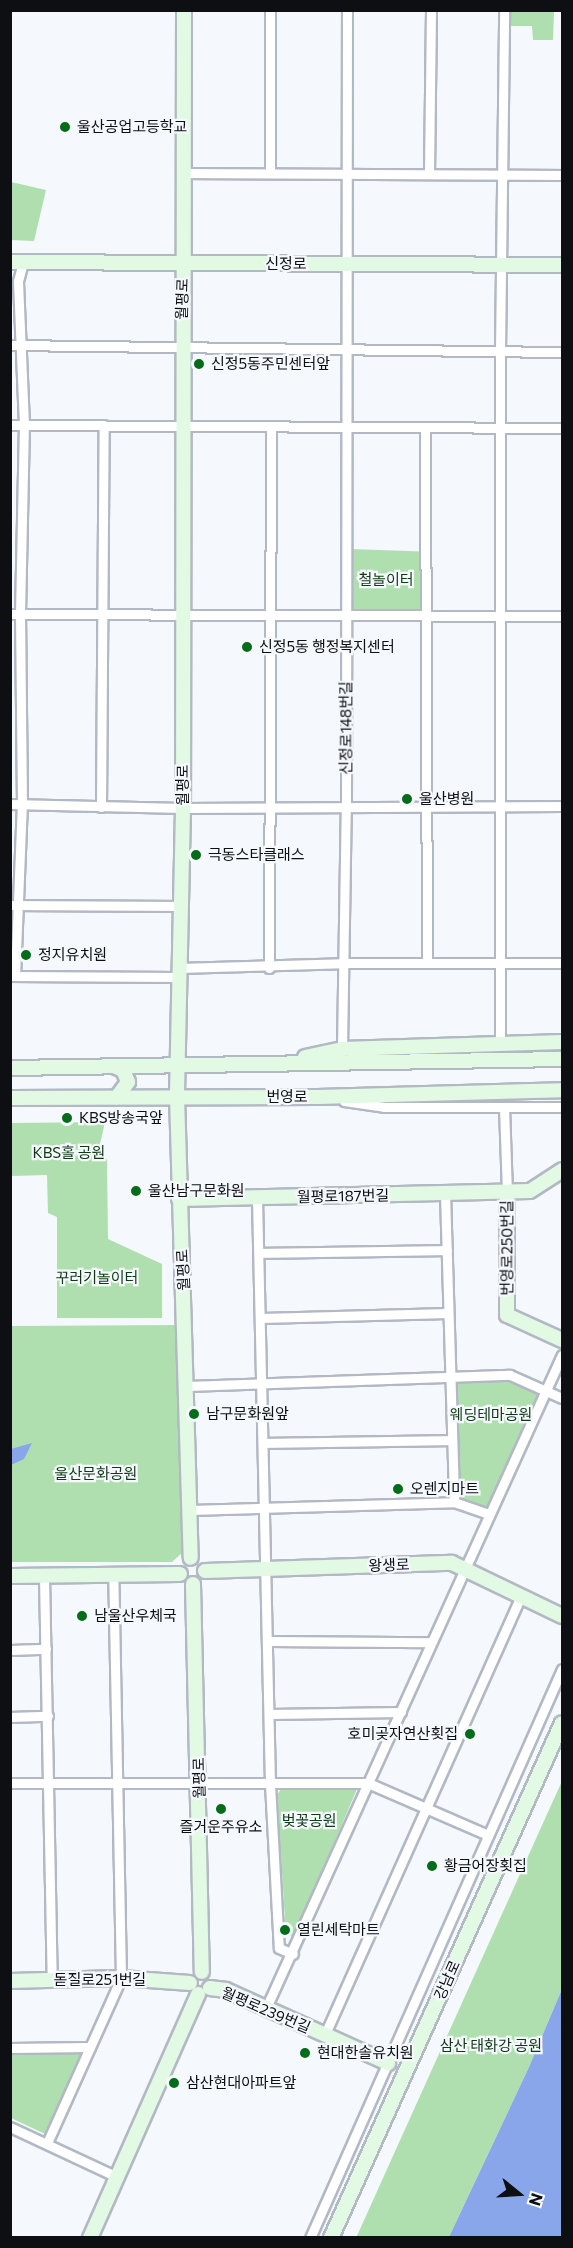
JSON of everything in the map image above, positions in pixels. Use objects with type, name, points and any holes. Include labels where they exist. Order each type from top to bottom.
[{"type":"main road","name":"월평로","points":[[184,10],[183,264],[180,345],[183,808],[179,906],[177,1096],[191,1558]]},
{"type":"main road","name":"신정로","points":[[17,262],[562,265]]},
{"type":"main road","points":[[275,1064],[342,1049],[562,1042]]},
{"type":"main road","points":[[10,1068],[562,1059]]},
{"type":"main road","points":[[116,1066],[123,1070],[128,1082],[117,1097]]},
{"type":"main road","name":"번영로","points":[[10,1098],[318,1097],[562,1090]]},
{"type":"main road","name":"번영로250번길","points":[[562,1170],[530,1191],[507,1192],[507,1315],[562,1340]]},
{"type":"main road","name":"월평로187번길","points":[[179,1199],[507,1192]]},
{"type":"main road","points":[[10,1576],[180,1574],[193,1584],[202,1579],[205,1571],[199,1560],[191,1558],[181,1564],[180,1574]]},
{"type":"main road","name":"왕생로","points":[[205,1571],[452,1563],[562,1616]]},
{"type":"main road","name":"월평로","points":[[193,1584],[202,1972],[192,1976],[199,1988]]},
{"type":"main road","name":"강남로","points":[[332,2238],[562,1723]]},
{"type":"main road","name":"돋질로251번길","points":[[10,1981],[121,1978],[199,1988]]},
{"type":"main road","points":[[90,2238],[199,1988]]},
{"type":"main road","name":"월평로239번길","points":[[199,1988],[226,1990],[388,2063]]},
{"type":"street","points":[[270,10],[270,173]]},
{"type":"street","name":"신정로148번길","points":[[342,1049],[346,807],[347,10]]},
{"type":"street","points":[[429,174],[431,10]]},
{"type":"street","points":[[500,1043],[503,615],[500,352],[503,264],[504,10]]},
{"type":"street","points":[[183,173],[562,175]]},
{"type":"street","points":[[17,262],[15,345],[24,425],[15,614],[22,804],[14,905],[13,976],[178,972],[342,963],[562,963]]},
{"type":"street","points":[[15,345],[180,345],[189,348],[562,352]]},
{"type":"street","points":[[10,425],[562,428]]},
{"type":"street","points":[[101,807],[104,425]]},
{"type":"street","points":[[269,968],[271,426]]},
{"type":"street","points":[[425,427],[427,963]]},
{"type":"street","points":[[15,614],[562,616]]},
{"type":"street","points":[[10,804],[183,808],[562,806]]},
{"type":"street","points":[[14,905],[179,906]]},
{"type":"street","points":[[318,1097],[384,1107],[562,1107]]},
{"type":"street","name":"번영로250번길","points":[[504,1107],[507,1192]]},
{"type":"street","points":[[445,1193],[454,1502]]},
{"type":"street","points":[[257,1198],[267,1508],[270,1784],[279,1948],[293,1954]]},
{"type":"street","points":[[259,1253],[447,1250]]},
{"type":"street","points":[[261,1318],[448,1313]]},
{"type":"street","points":[[266,2008],[293,1954],[463,1569],[562,1355]]},
{"type":"street","points":[[187,1386],[450,1375],[510,1375],[562,1398]]},
{"type":"street","points":[[265,1443],[452,1440]]},
{"type":"street","points":[[190,1510],[454,1502],[488,1514]]},
{"type":"street","points":[[47,2143],[121,1978],[113,1574]]},
{"type":"street","points":[[44,1576],[50,1783],[52,1980]]},
{"type":"street","points":[[325,2034],[521,1596]]},
{"type":"street","points":[[269,1641],[431,1642]]},
{"type":"street","points":[[10,1650],[46,1649]]},
{"type":"street","points":[[310,2238],[562,1669]]},
{"type":"street","points":[[270,1714],[401,1712]]},
{"type":"street","points":[[10,1717],[48,1716]]},
{"type":"street","points":[[10,1783],[368,1783],[488,1835]]},
{"type":"street","points":[[10,2048],[90,2047]]},
{"type":"street","points":[[10,2127],[117,2177]]},
{"type":"green space","points":[[507,11],[554,11],[553,40],[533,40],[532,26],[507,26]]},
{"type":"green space","points":[[11,182],[46,190],[34,241],[11,240]]},
{"type":"green space","name":"철놀이터","points":[[350,549],[422,552],[420,611],[348,609]]},
{"type":"green space","points":[[105,1122],[99,1149],[107,1160],[108,1239],[162,1264],[162,1318],[57,1318],[57,1217],[48,1213],[47,1175],[11,1176],[11,1123]]},
{"type":"green space","name":"울산문화공원","points":[[179,1325],[184,1551],[172,1562],[11,1562],[10,1326]]},
{"type":"green space","name":"웨딩테마공원","points":[[450,1375],[510,1375],[546,1391],[488,1514],[454,1502]]},
{"type":"green space","name":"삼산 태화강 공원","points":[[562,1781],[562,1989],[529,2067],[449,2237],[356,2238]]},
{"type":"green space","name":"벚꽃공원","points":[[281,1789],[357,1789],[294,1937],[286,1935],[277,1795]]},
{"type":"green space","points":[[84,2051],[45,2134],[11,2118],[11,2052]]},
{"type":"water","points":[[32,1443],[24,1459],[11,1465],[11,1449]]},
{"type":"water","points":[[562,1989],[562,2237],[449,2237],[529,2067]]},
{"type":"place","name":"울산공업고등학교","points":[[65,127]]},
{"type":"place","name":"신정5동주민센터앞","points":[[199,364]]},
{"type":"place","name":"신정5동 행정복지센터","points":[[247,647]]},
{"type":"place","name":"울산병원","points":[[407,799]]},
{"type":"place","name":"극동스타클래스","points":[[196,855]]},
{"type":"place","name":"정지유치원","points":[[26,955]]},
{"type":"place","name":"KBS방송국앞","points":[[67,1118]]},
{"type":"place","name":"울산남구문화원","points":[[136,1191]]},
{"type":"place","name":"남구문화원앞","points":[[194,1414]]},
{"type":"place","name":"오렌지마트","points":[[398,1489]]},
{"type":"place","name":"남울산우체국","points":[[82,1616]]},
{"type":"place","name":"호미곶자연산횟집","points":[[470,1734]]},
{"type":"place","name":"즐거운주유소","points":[[221,1809]]},
{"type":"place","name":"황금어장횟집","points":[[432,1866]]},
{"type":"place","name":"열린세탁마트","points":[[285,1930]]},
{"type":"place","name":"현대한솔유치원","points":[[305,2053]]},
{"type":"place","name":"삼산현대아파트앞","points":[[174,2083]]},
{"type":"park label","name":"KBS홀 공원","points":[[69,1153]]},
{"type":"park label","name":"꾸러기놀이터","points":[[97,1278]]}]
